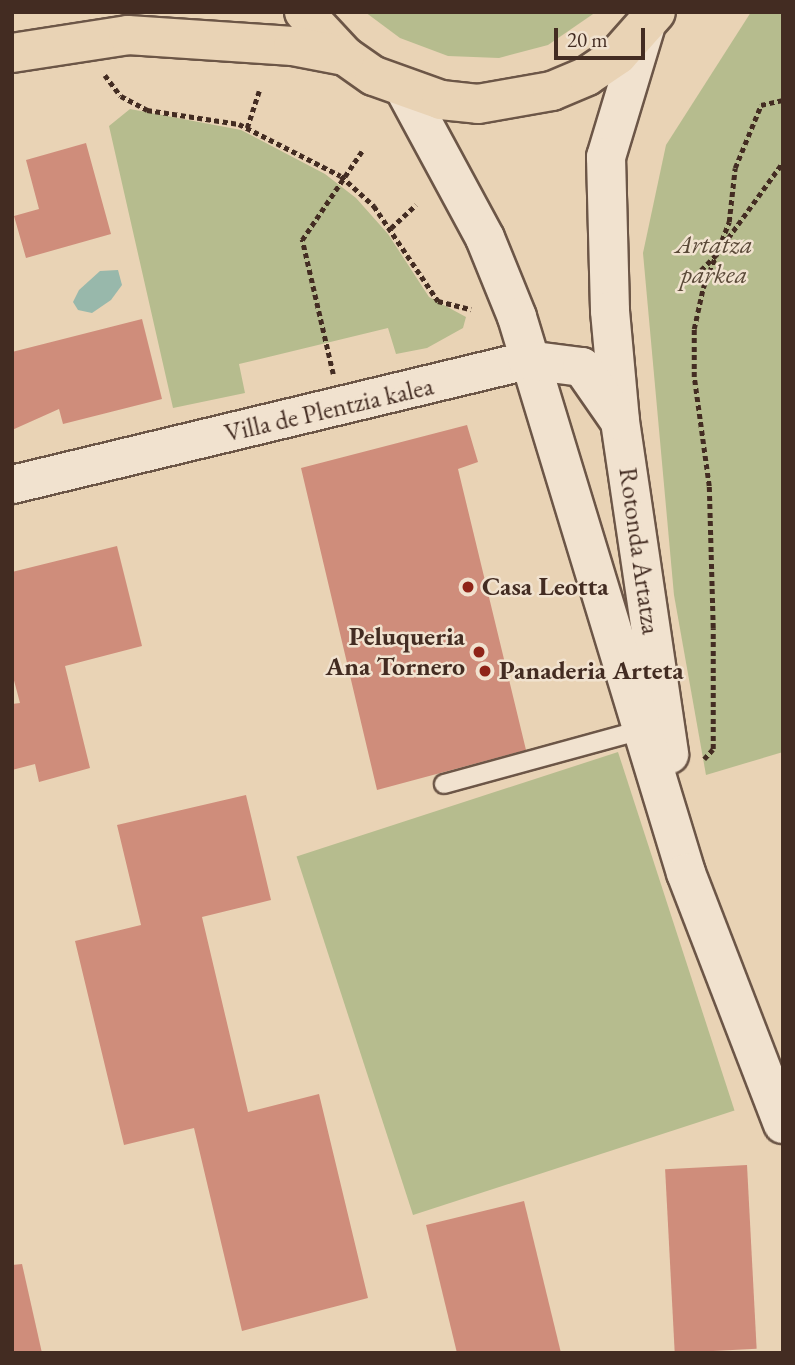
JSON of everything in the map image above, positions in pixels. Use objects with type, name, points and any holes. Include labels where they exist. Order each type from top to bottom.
[{"type":"main road","name":"Rotonda Artatza","points":[[304,12],[345,56],[405,90],[478,104],[552,91],[597,69],[651,20]]},
{"type":"main road","points":[[12,53],[128,34],[293,46],[345,56]]},
{"type":"street","name":"Rotonda Artatza","points":[[651,20],[606,157],[610,311],[620,421],[686,873]]},
{"type":"street","name":"Rotonda Artatza","points":[[405,90],[485,238],[517,317],[527,360],[686,873]]},
{"type":"street","name":"Villa de Plentzia kalea","points":[[12,484],[527,360],[582,367],[620,421]]},
{"type":"street","points":[[686,873],[783,1124]]},
{"type":"lane","points":[[444,784],[642,730]]},
{"type":"path","points":[[105,75],[121,96],[147,110],[191,115],[247,128],[341,176],[390,229],[438,302],[471,309]]},
{"type":"path","points":[[247,128],[259,91]]},
{"type":"path","points":[[695,769],[713,749],[713,628],[709,486],[694,377],[694,329],[729,222],[735,168],[761,105],[783,100]]},
{"type":"path","points":[[335,381],[302,240],[341,176],[362,151]]},
{"type":"path","points":[[689,282],[717,254],[783,162]]},
{"type":"path","points":[[390,229],[416,205]]},
{"type":"green space","points":[[365,12],[596,12],[548,45],[499,58],[448,56],[400,38]]},
{"type":"green space","name":"Artatza parkea","points":[[751,12],[783,12],[783,752],[706,775],[674,595],[643,253],[666,145]]},
{"type":"green space","points":[[130,109],[241,130],[325,174],[356,198],[388,234],[429,297],[466,317],[463,328],[427,348],[396,354],[388,328],[239,364],[245,393],[173,408],[109,126]]},
{"type":"green space","points":[[618,752],[734,1111],[413,1215],[297,856]]},
{"type":"shaded area","points":[[118,270],[122,285],[111,300],[92,313],[78,310],[73,302],[79,290],[100,271]]},
{"type":"building","points":[[86,143],[111,234],[26,258],[14,216],[39,209],[26,160]]},
{"type":"building","points":[[142,319],[162,399],[63,424],[59,409],[12,430],[12,352]]},
{"type":"building","points":[[467,425],[478,462],[458,469],[526,750],[377,790],[301,468]]},
{"type":"building","points":[[117,546],[142,646],[65,666],[90,768],[39,782],[35,764],[12,770],[12,704],[20,703],[12,673],[12,572]]},
{"type":"building","points":[[246,795],[271,900],[202,917],[248,1112],[319,1094],[368,1298],[242,1331],[194,1128],[124,1145],[75,941],[141,925],[117,825]]},
{"type":"building","points":[[747,1165],[757,1349],[675,1353],[665,1169]]},
{"type":"building","points":[[524,1201],[561,1353],[457,1353],[426,1225]]},
{"type":"building","points":[[22,1264],[42,1353],[12,1353],[12,1265]]},
{"type":"place","name":"Casa Leotta","points":[[468,587]]},
{"type":"place","name":"Peluqueria Ana Tornero","points":[[479,652]]},
{"type":"place","name":"Panaderia Arteta","points":[[485,671]]}]
